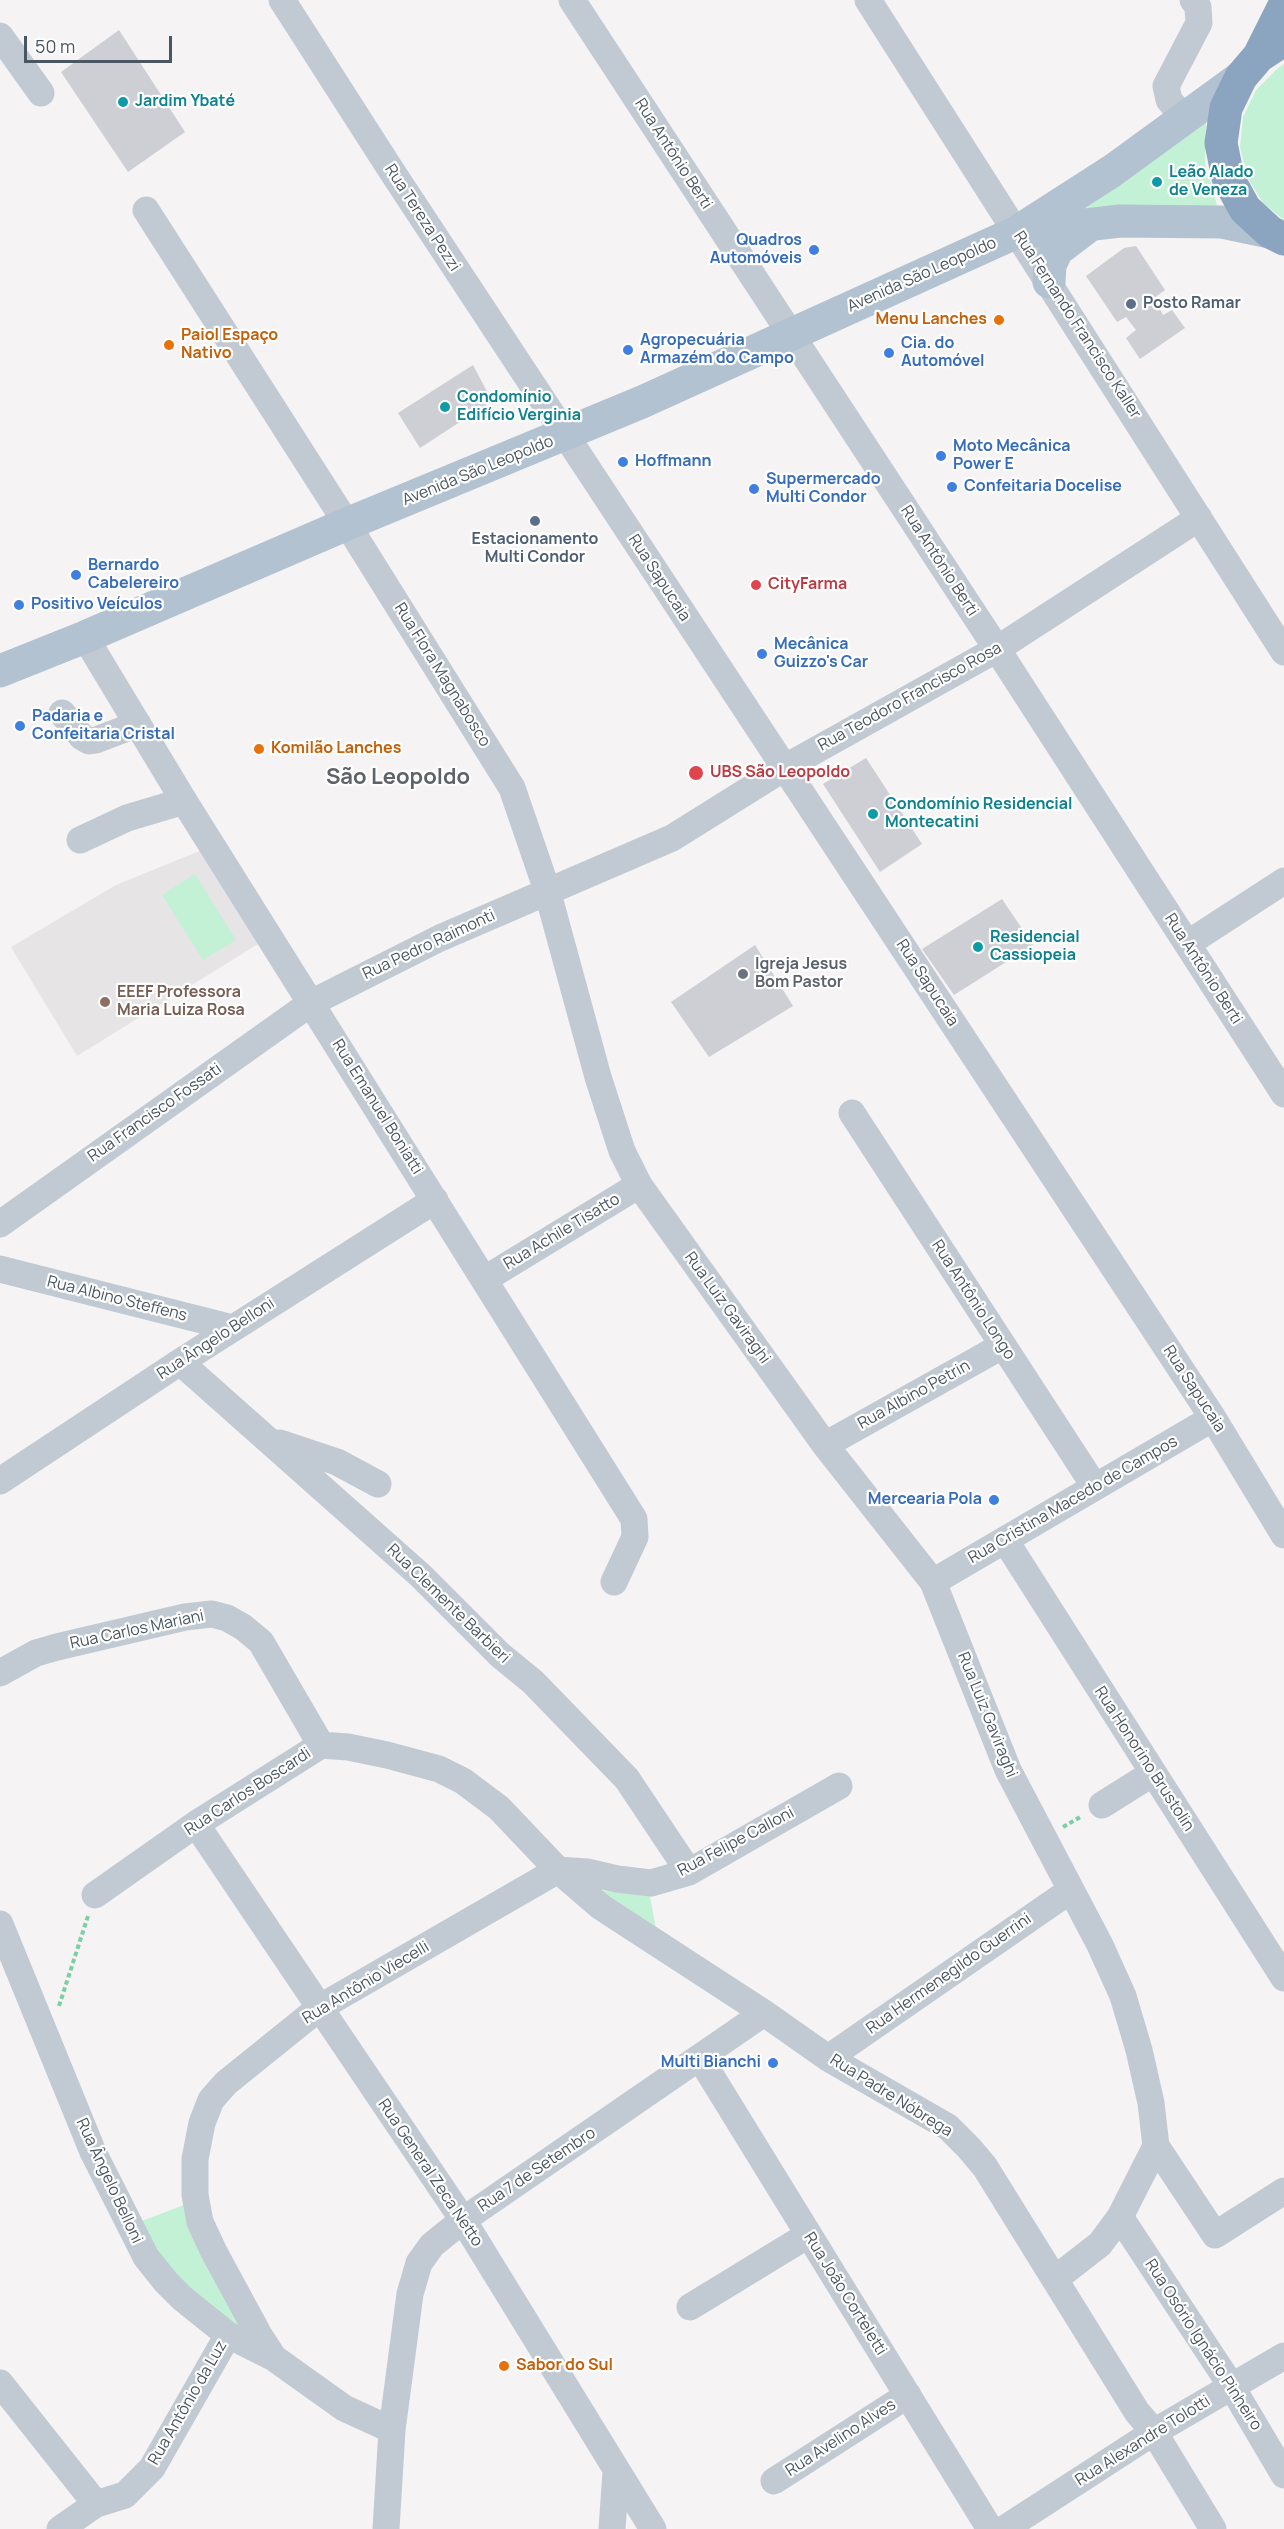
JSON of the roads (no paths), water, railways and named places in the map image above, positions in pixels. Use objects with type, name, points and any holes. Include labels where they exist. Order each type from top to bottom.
[{"type":"highway","points":[[1277,236],[1245,208],[1228,178],[1221,143],[1226,108],[1261,58],[1284,6]]},
{"type":"main road","name":"Avenida São Leopoldo","points":[[0,671],[85,637],[347,524],[565,435],[1017,232],[1112,171],[1261,58]]},
{"type":"main road","name":"Avenida São Leopoldo","points":[[1017,232],[1120,221],[1222,222],[1277,236]]},
{"type":"main road","points":[[1049,282],[1050,265],[1058,250],[1090,225]]},
{"type":"street","name":"Rua Tereza Pezzi","points":[[282,0],[565,435]]},
{"type":"street","name":"Rua Antônio Berti","points":[[572,0],[997,649],[1284,1094]]},
{"type":"street","name":"Rua Fernando Francisco Kaller","points":[[868,0],[1284,652]]},
{"type":"street","points":[[1183,117],[1168,100],[1166,86],[1199,23],[1198,7],[1193,0]]},
{"type":"street","points":[[0,36],[41,93]]},
{"type":"street","name":"Rua Flora Magnabosco","points":[[146,210],[347,524],[512,788],[547,890],[598,1077],[622,1150],[639,1185]]},
{"type":"street","name":"Rua Sapucaia","points":[[565,435],[1213,1418],[1284,1535]]},
{"type":"street","name":"Rua Teodoro Francisco Rosa","points":[[547,890],[672,838],[784,768],[997,649],[1199,518]]},
{"type":"street","name":"Rua Emanuel Boniatti","points":[[85,637],[184,801],[634,1519],[635,1537],[614,1582]]},
{"type":"street","points":[[62,713],[88,741],[138,724]]},
{"type":"street","points":[[80,840],[127,818],[184,801]]},
{"type":"street","points":[[1187,944],[1284,881]]},
{"type":"street","name":"Rua Pedro Raimonti","points":[[311,1003],[440,938],[547,890]]},
{"type":"street","name":"Rua Francisco Fossati","points":[[0,1224],[311,1003]]},
{"type":"street","name":"Rua Antônio Longo","points":[[852,1113],[1095,1487]]},
{"type":"street","name":"Rua Achile Tisatto","points":[[485,1279],[639,1185]]},
{"type":"street","name":"Rua Luiz Gaviraghi","points":[[639,1185],[825,1445],[933,1582],[993,1737],[1100,1945],[1123,1996],[1149,2092],[1156,2146]]},
{"type":"street","name":"Rua Ângelo Belloni","points":[[0,1481],[180,1362],[435,1200]]},
{"type":"street","name":"Rua Albino Steffens","points":[[0,1269],[233,1328]]},
{"type":"street","name":"Rua Albino Petrin","points":[[825,1445],[1002,1346]]},
{"type":"street","name":"Rua Clemente Barbieri","points":[[180,1362],[420,1575],[500,1655],[533,1682],[627,1779],[689,1872]]},
{"type":"street","name":"Rua Cristina Macedo de Campos","points":[[933,1582],[1213,1418]]},
{"type":"street","points":[[270,1440],[337,1462],[378,1485]]},
{"type":"street","name":"Rua Honorino Brustolin","points":[[1005,1540],[1284,1978]]},
{"type":"street","name":"Rua Carlos Mariani","points":[[0,1673],[36,1653],[57,1647],[185,1617],[212,1614],[235,1623],[261,1642],[321,1745]]},
{"type":"street","name":"Rua Carlos Boscardi","points":[[95,1895],[196,1824],[321,1745],[348,1747],[387,1755],[439,1769],[463,1781],[499,1808],[558,1870]]},
{"type":"street","points":[[1102,1805],[1154,1773]]},
{"type":"street","name":"Rua Felipe Calloni","points":[[558,1870],[587,1872],[617,1879],[651,1883],[689,1872],[838,1786]]},
{"type":"street","name":"Rua General Zeca Netto","points":[[196,1824],[463,2220],[653,2529]]},
{"type":"street","name":"Rua Antônio Viecelli","points":[[274,2358],[259,2335],[200,2222],[195,2195],[195,2158],[202,2123],[211,2100],[240,2070],[319,2008],[558,1870]]},
{"type":"street","name":"Rua Padre Nóbrega","points":[[558,1870],[601,1907],[764,2013],[828,2058],[948,2127],[985,2167],[1137,2412],[1154,2432],[1213,2529]]},
{"type":"street","name":"Rua Hermenegildo Guerrini","points":[[828,2058],[1071,1890]]},
{"type":"street","name":"Rua Ângelo Belloni","points":[[0,1924],[93,2152],[146,2257],[174,2290],[228,2335],[274,2358],[344,2408],[392,2430]]},
{"type":"street","name":"Rua 7 de Setembro","points":[[386,2529],[392,2430],[410,2295],[419,2263],[432,2245],[463,2220],[764,2013]]},
{"type":"street","name":"Rua João Corteletti","points":[[700,2058],[990,2529]]},
{"type":"street","points":[[1055,2279],[1100,2244],[1120,2217],[1156,2146],[1215,2235],[1284,2191]]},
{"type":"street","name":"Rua Osório Ignácio Pinheiro","points":[[1120,2217],[1232,2387],[1284,2475]]},
{"type":"street","points":[[690,2307],[807,2235]]},
{"type":"street","name":"Rua Antônio da Luz","points":[[60,2529],[96,2504],[125,2495],[152,2468],[228,2335]]},
{"type":"street","name":"Rua Alexandre Tolotti","points":[[1004,2529],[1154,2432],[1284,2356]]},
{"type":"street","points":[[0,2382],[96,2504]]},
{"type":"street","name":"Rua Avelino Alves","points":[[774,2481],[908,2395]]},
{"type":"street","points":[[612,2529],[616,2472]]},
{"type":"place","name":"Jardim Ybaté","points":[[123,102]]},
{"type":"place","name":"Leão Alado de Veneza","points":[[1157,182]]},
{"type":"place","name":"Quadros Automóveis","points":[[814,250]]},
{"type":"place","name":"Posto Ramar","points":[[1131,304]]},
{"type":"place","name":"Menu Lanches","points":[[999,320]]},
{"type":"place","name":"Paiol Espaço Nativo","points":[[169,345]]},
{"type":"place","name":"Agropecuária Armazém do Campo","points":[[628,350]]},
{"type":"place","name":"Cia. do Automóvel","points":[[889,353]]},
{"type":"place","name":"Condomínio Edifício Verginia","points":[[445,407]]},
{"type":"place","name":"Moto Mecânica Power E","points":[[941,456]]},
{"type":"place","name":"Hoffmann","points":[[623,462]]},
{"type":"place","name":"Confeitaria Docelise","points":[[952,487]]},
{"type":"place","name":"Supermercado Multi Condor","points":[[754,489]]},
{"type":"place","name":"Estacionamento Multi Condor","points":[[535,521]]},
{"type":"place","name":"Bernardo Cabelereiro","points":[[76,575]]},
{"type":"place","name":"CityFarma","points":[[756,585]]},
{"type":"place","name":"Positivo Veículos","points":[[19,605]]},
{"type":"place","name":"Mecânica Guizzo's Car","points":[[762,654]]},
{"type":"place","name":"Padaria e Confeitaria Cristal","points":[[20,726]]},
{"type":"place","name":"Komilão Lanches","points":[[259,749]]},
{"type":"place","name":"UBS São Leopoldo","points":[[696,773]]},
{"type":"place","name":"Condomínio Residencial Montecatini","points":[[873,814]]},
{"type":"place","name":"Residencial Cassiopeia","points":[[978,947]]},
{"type":"place","name":"Igreja Jesus Bom Pastor","points":[[743,974]]},
{"type":"place","name":"EEEF Professora Maria Luiza Rosa","points":[[105,1002]]},
{"type":"place","name":"Mercearia Pola","points":[[994,1500]]},
{"type":"place","name":"Multi Bianchi","points":[[773,2063]]},
{"type":"place","name":"Sabor do Sul","points":[[504,2366]]},
{"type":"district","name":"São Leopoldo","points":[[398,778]]}]
